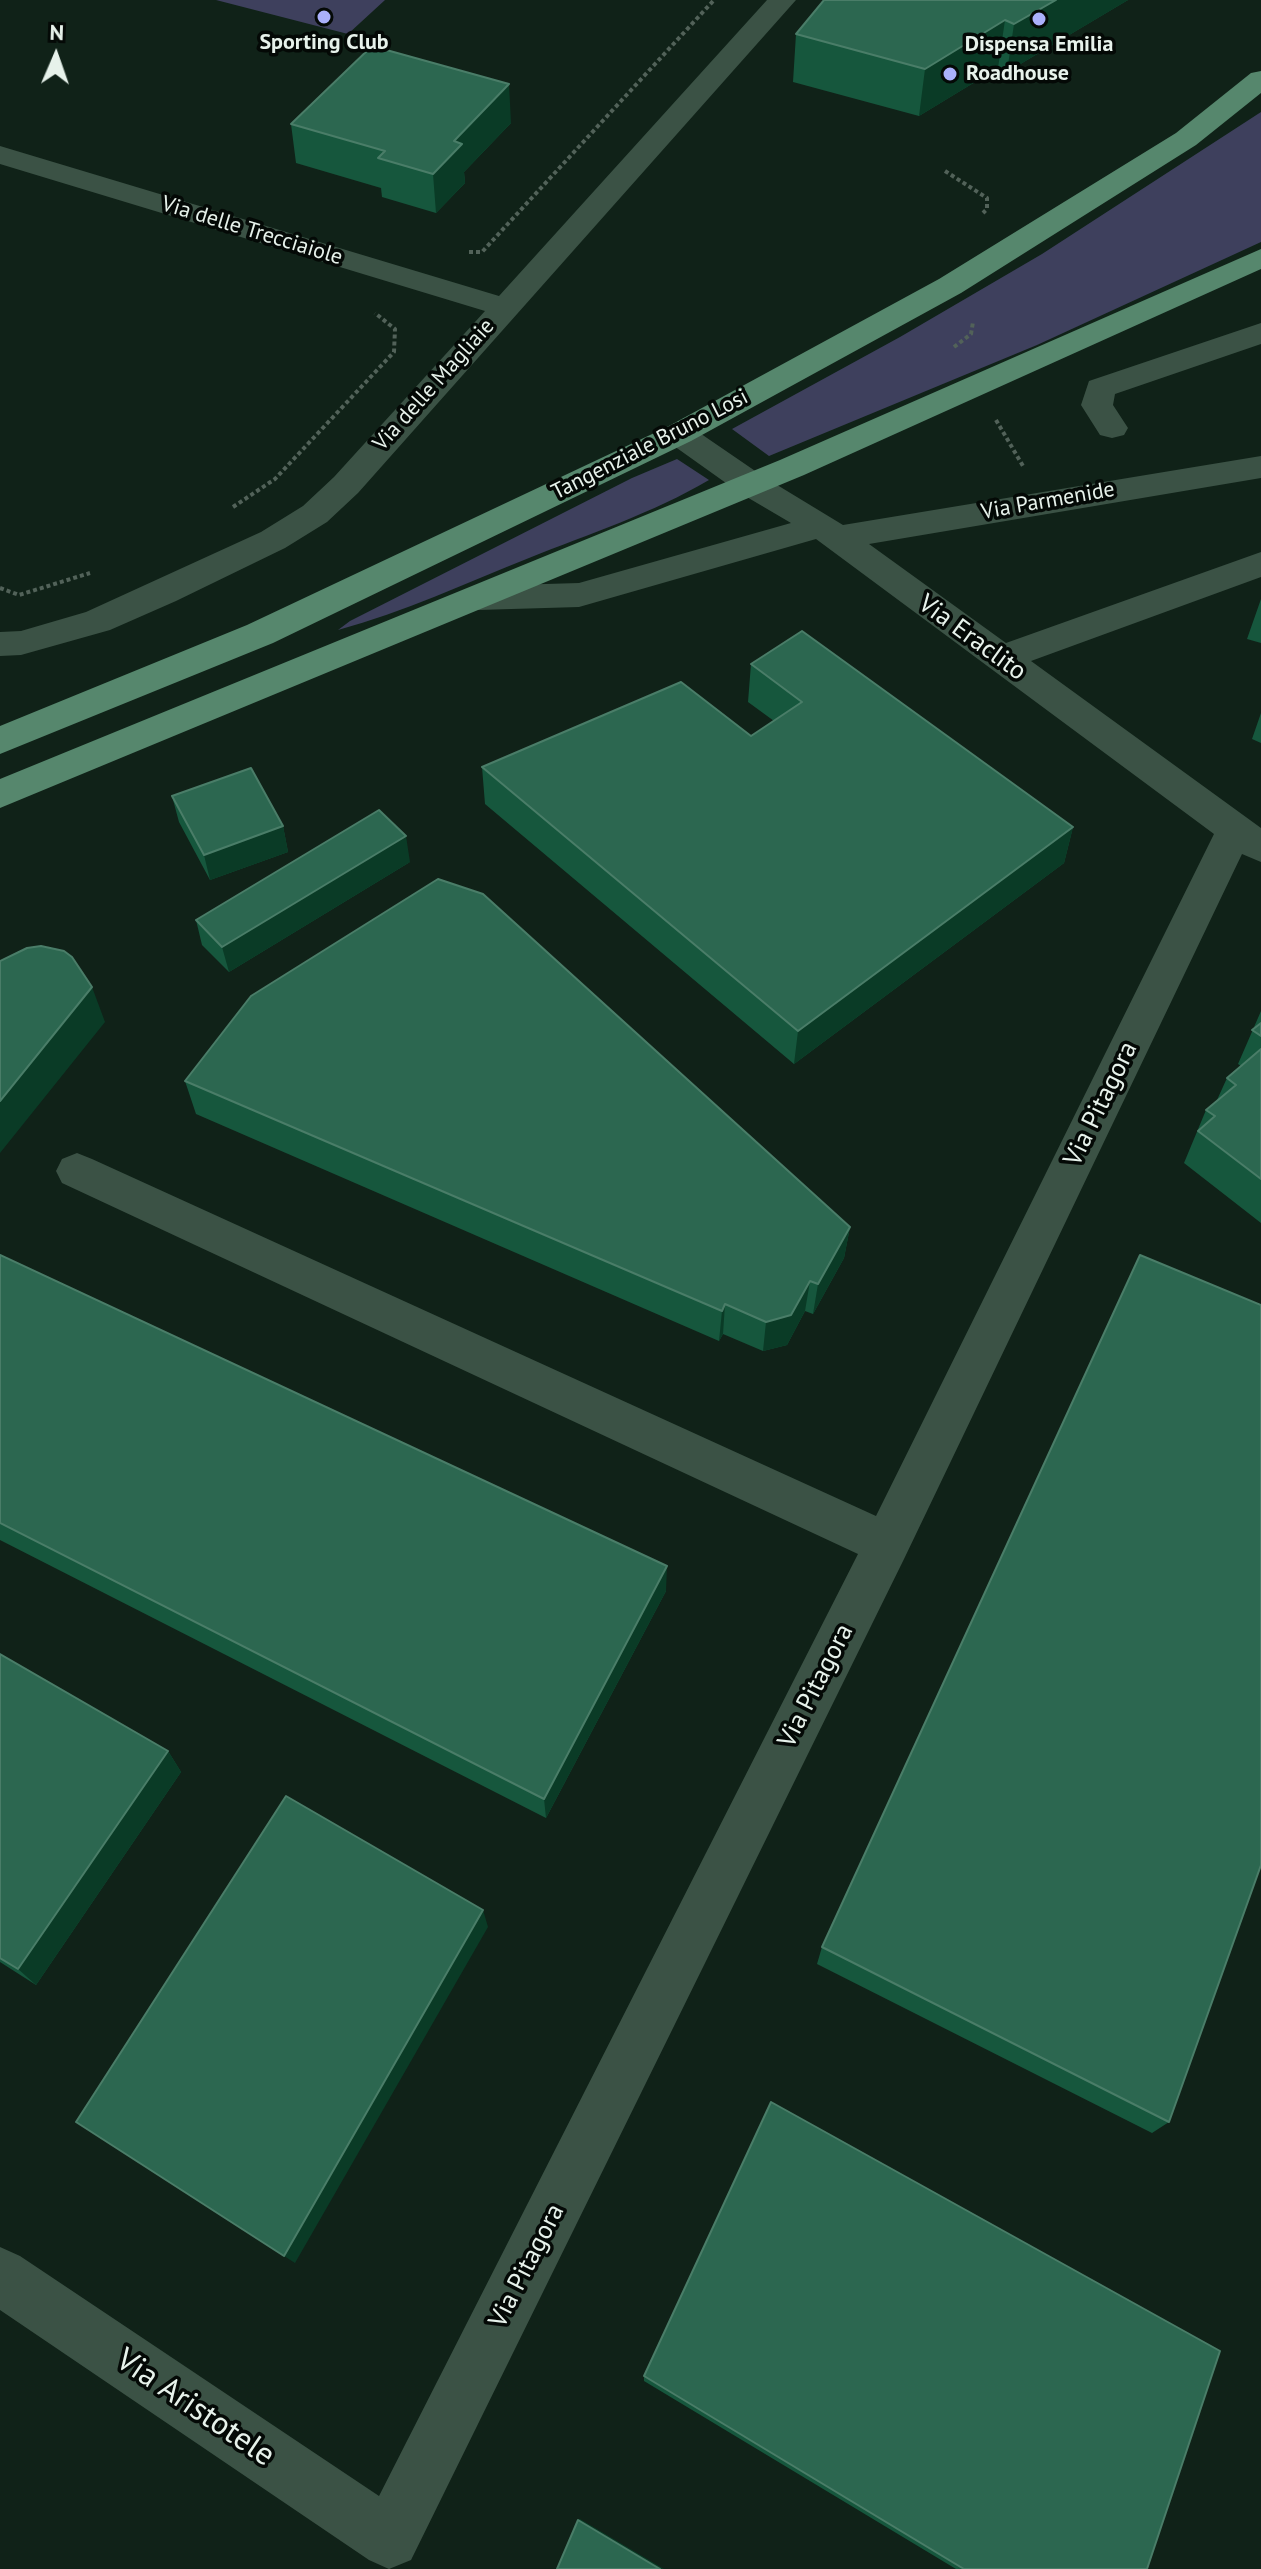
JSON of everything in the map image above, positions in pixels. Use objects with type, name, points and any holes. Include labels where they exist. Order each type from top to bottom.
[{"type":"main road","name":"Tangenziale Bruno Losi","points":[[0,741],[260,634],[679,434],[950,286],[1186,139],[1261,79]]},
{"type":"main road","points":[[0,794],[752,485],[1092,337],[1261,258]]},
{"type":"street","name":"Via delle Magliaie","points":[[0,644],[21,643],[98,621],[273,540],[315,514],[346,485],[782,0]]},
{"type":"street","name":"Via delle Trecciaiole","points":[[0,155],[504,307]]},
{"type":"street","points":[[1112,428],[1097,405],[1100,388],[1261,333]]},
{"type":"street","name":"Via Eraclito","points":[[679,434],[752,485],[828,532],[1248,839]]},
{"type":"street","name":"Via Parmenide","points":[[478,598],[579,595],[828,532],[1261,467]]},
{"type":"street","points":[[1000,659],[1261,564]]},
{"type":"street","name":"Via Pitagora","points":[[390,2539],[887,1544],[1248,839]]},
{"type":"street","points":[[77,1171],[887,1544]]},
{"type":"street","name":"Via Aristotele","points":[[0,2276],[390,2539]]},
{"type":"path","points":[[467,252],[482,252],[714,0]]},
{"type":"path","points":[[229,509],[275,479],[394,352],[395,329],[379,314],[363,309]]},
{"type":"path","points":[[0,588],[19,595],[103,569]]},
{"type":"shaded area","name":"Sporting Club","points":[[216,0],[385,0],[348,34]]},
{"type":"shaded area","points":[[1261,112],[1261,242],[1037,345],[769,456],[732,429],[900,337],[1042,254]]},
{"type":"shaded area","points":[[677,459],[709,480],[666,503],[620,522],[411,606],[338,630],[350,621],[632,478]]},
{"type":"building","points":[[824,0],[1056,0],[1014,24],[1005,20],[925,69],[796,34]]},
{"type":"building","points":[[372,46],[509,84],[454,141],[462,144],[433,174],[378,158],[385,151],[291,124]]},
{"type":"building","points":[[802,631],[1073,827],[798,1031],[482,767],[681,682],[751,736],[802,702],[751,664]]},
{"type":"building","points":[[251,768],[283,826],[204,855],[172,796]]},
{"type":"building","points":[[379,810],[406,836],[222,947],[196,920]]},
{"type":"building","points":[[438,879],[483,894],[850,1227],[818,1284],[810,1281],[791,1315],[766,1322],[725,1304],[722,1311],[185,1081],[251,996]]},
{"type":"building","points":[[41,946],[64,951],[72,957],[92,987],[0,1101],[0,961],[27,948]]},
{"type":"building","points":[[1261,1023],[1261,1036],[1252,1030]]},
{"type":"building","points":[[1261,1049],[1261,1179],[1198,1131],[1215,1116],[1206,1110],[1236,1085],[1227,1078]]},
{"type":"building","points":[[0,1255],[667,1566],[544,1799],[0,1523]]},
{"type":"building","points":[[1140,1255],[1261,1305],[1261,1865],[1169,2122],[822,1947]]},
{"type":"building","points":[[0,1654],[168,1751],[18,1969],[0,1958]]},
{"type":"building","points":[[286,1796],[483,1910],[284,2256],[76,2122]]},
{"type":"building","points":[[771,2102],[1220,2351],[1147,2569],[964,2569],[644,2376]]},
{"type":"building","points":[[578,2520],[660,2569],[557,2569]]},
{"type":"place","name":"Sporting Club","points":[[324,17]]},
{"type":"place","name":"Dispensa Emilia","points":[[1039,19]]},
{"type":"place","name":"Roadhouse","points":[[950,74]]}]
